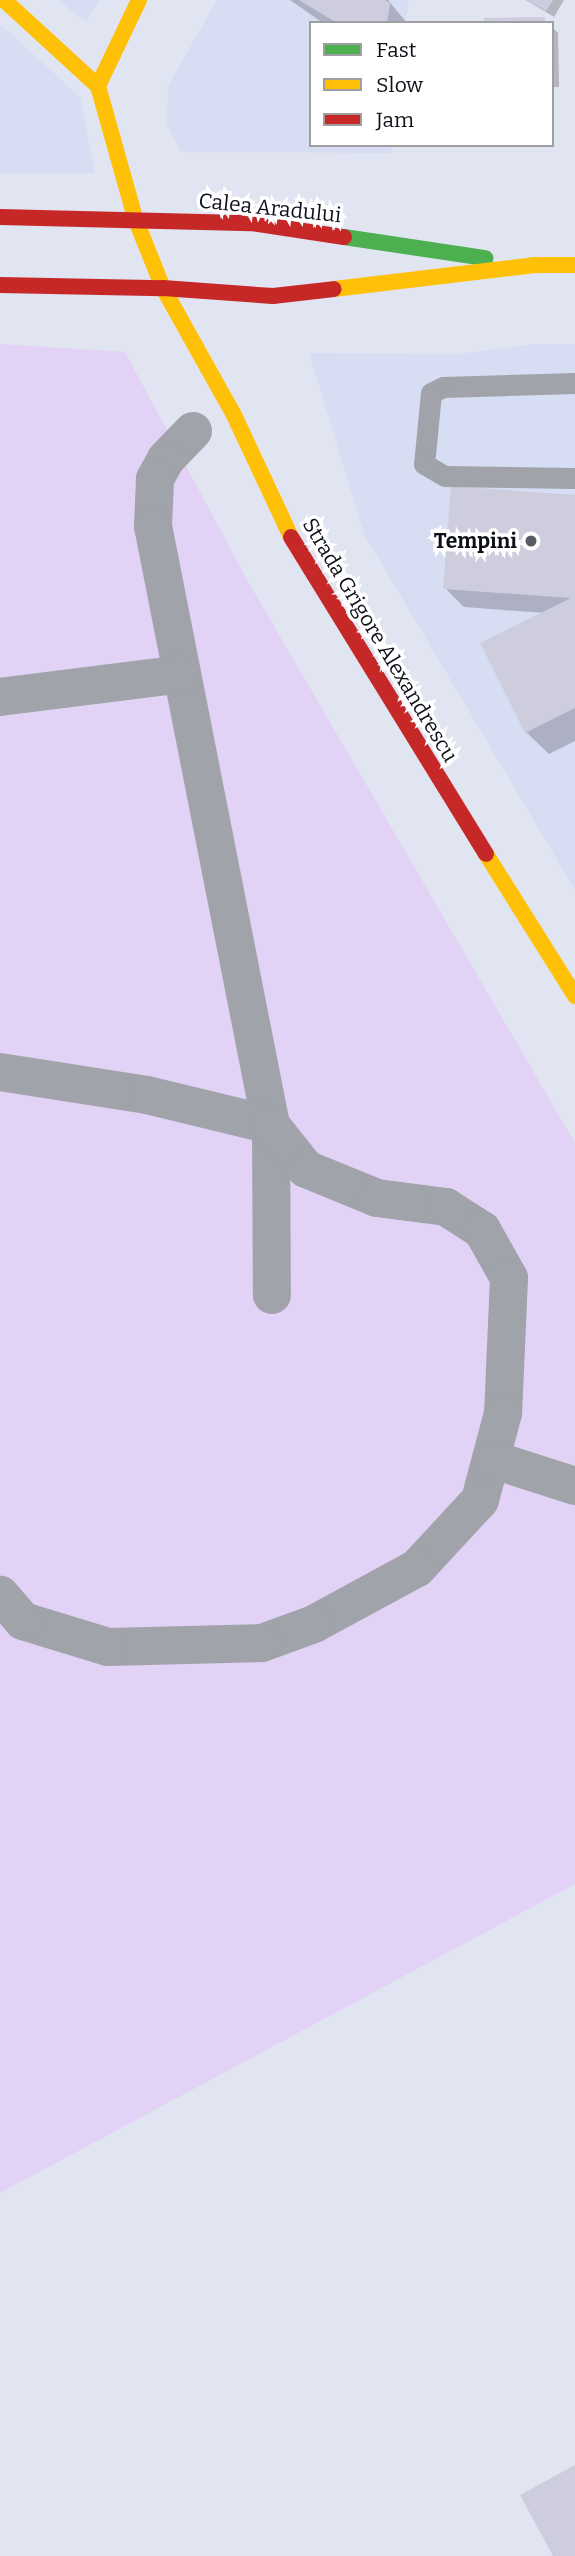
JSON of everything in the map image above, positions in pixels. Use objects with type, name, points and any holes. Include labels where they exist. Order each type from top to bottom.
[{"type":"main road","points":[[4,0],[98,86],[139,0]]},
{"type":"main road","name":"Strada Grigore Alexandrescu","points":[[98,86],[135,218],[163,288],[233,413],[297,550],[575,996]]},
{"type":"main road","name":"Calea Aradului","points":[[0,218],[135,218],[252,223],[534,265]]},
{"type":"main road","name":"Calea Aradului","points":[[0,285],[163,288],[273,296],[534,265],[575,265]]},
{"type":"street","points":[[192,431],[166,459],[155,479],[153,526],[271,1125],[272,1295]]},
{"type":"street","points":[[0,697],[182,674]]},
{"type":"street","points":[[0,1072],[146,1095],[271,1125],[306,1169],[377,1198],[446,1207],[482,1230],[509,1278],[503,1413],[480,1500],[417,1568],[314,1624],[262,1643],[108,1647],[23,1621],[0,1595]]},
{"type":"street","points":[[491,1459],[575,1486]]},
{"type":"lane","points":[[575,383],[443,387],[431,393],[424,464],[445,476],[575,478]]},
{"type":"shaded area","points":[[57,0],[100,0],[86,21]]},
{"type":"shaded area","points":[[217,0],[409,0],[406,21],[309,21],[309,147],[392,147],[391,153],[181,152],[167,125],[168,86]]},
{"type":"shaded area","points":[[0,24],[80,97],[95,173],[0,173]]},
{"type":"shaded area","points":[[0,344],[125,352],[246,578],[575,1143],[575,1884],[0,2193]]},
{"type":"shaded area","points":[[534,344],[575,344],[575,890],[364,534],[309,353],[459,354]]},
{"type":"building","points":[[299,0],[385,0],[390,3],[387,21],[334,21]]},
{"type":"building","points":[[527,0],[553,0],[546,11]]},
{"type":"building","points":[[545,17],[545,21],[484,21],[484,18]]},
{"type":"building","points":[[451,486],[575,495],[575,708],[525,733],[480,643],[571,598],[443,589]]},
{"type":"building","points":[[575,2465],[575,2556],[553,2556],[520,2495]]},
{"type":"traffic: fast","points":[[344,237],[485,258]]},
{"type":"traffic: slow","points":[[4,0],[98,86]]},
{"type":"traffic: slow","points":[[139,0],[98,86],[135,218],[163,288],[233,413],[291,537]]},
{"type":"traffic: slow","points":[[334,289],[534,265],[575,265]]},
{"type":"traffic: slow","points":[[486,854],[575,996]]},
{"type":"traffic: jam","points":[[0,217],[252,223],[344,237]]},
{"type":"traffic: jam","points":[[0,285],[163,288],[273,296],[334,289]]},
{"type":"traffic: jam","points":[[291,537],[486,854]]},
{"type":"place","name":"Tempini","points":[[531,541]]}]
